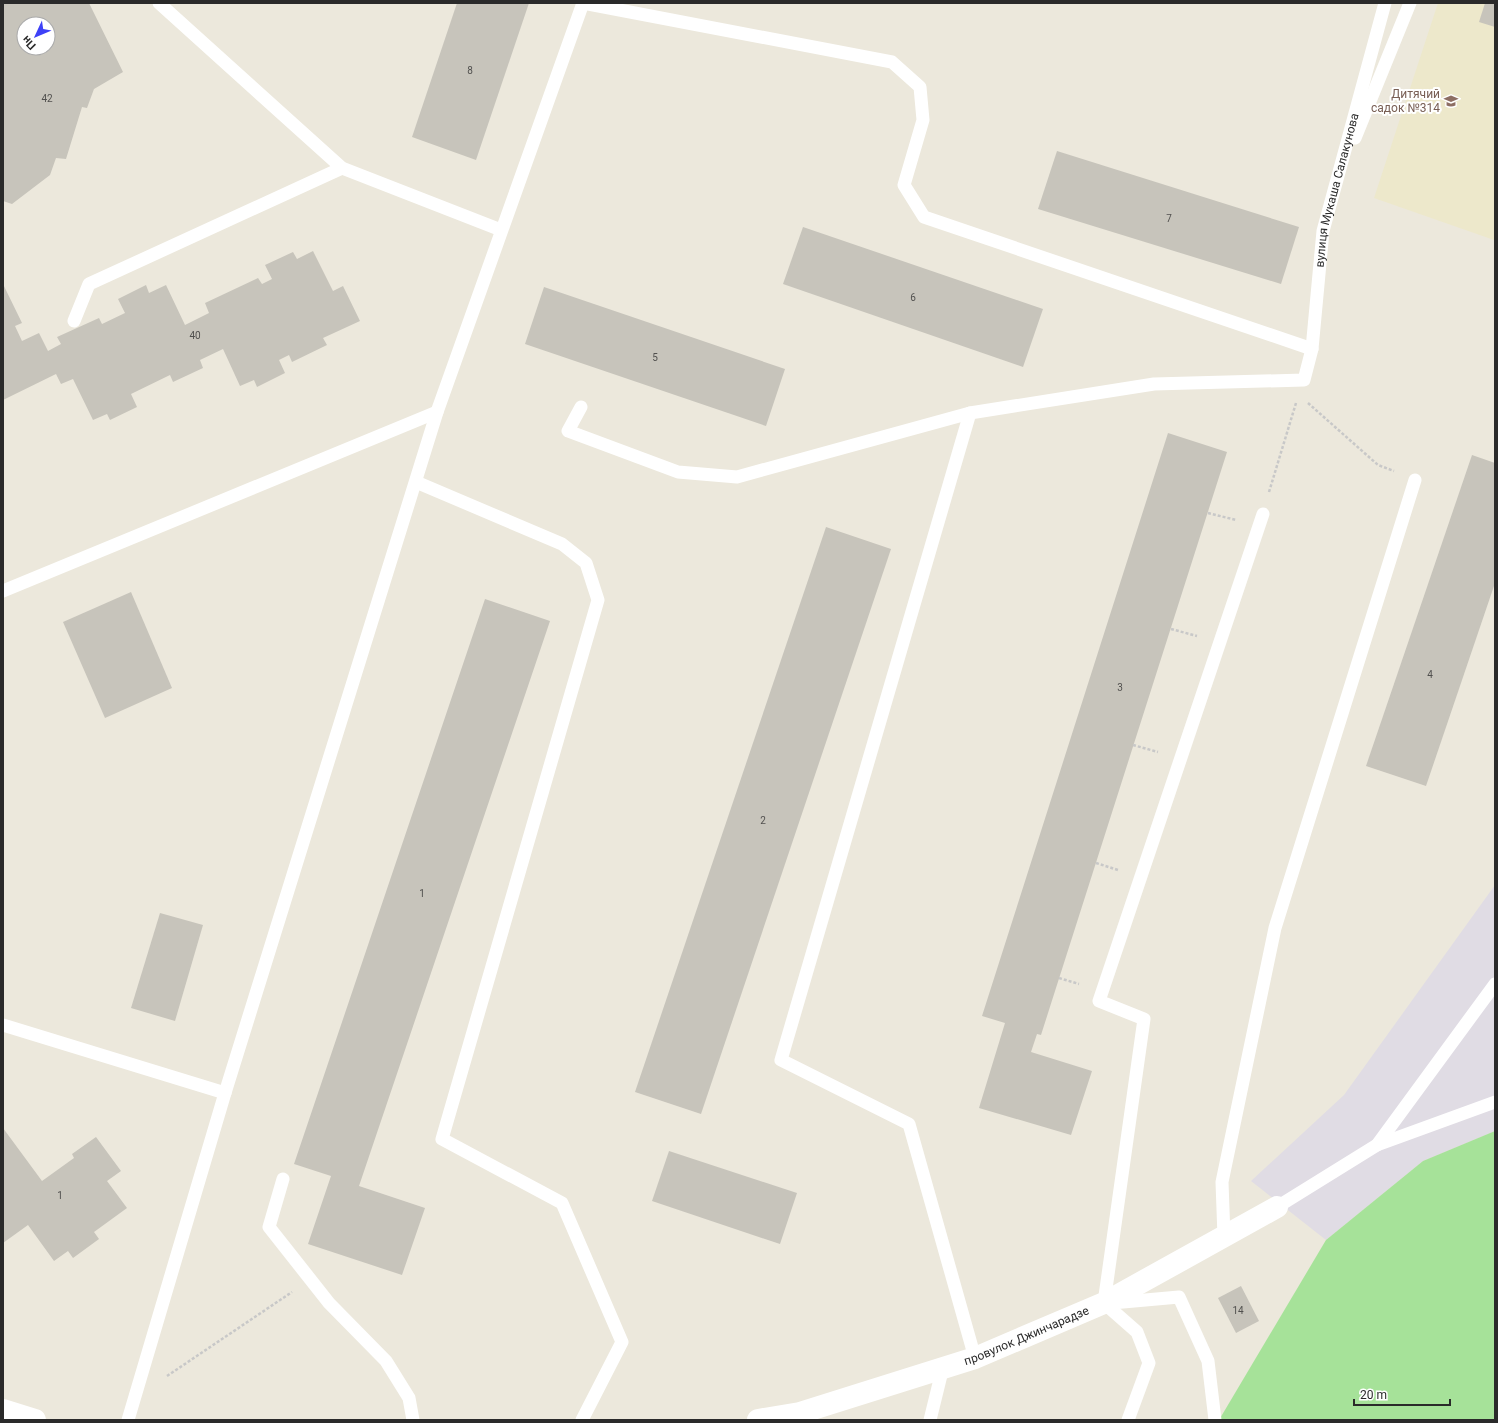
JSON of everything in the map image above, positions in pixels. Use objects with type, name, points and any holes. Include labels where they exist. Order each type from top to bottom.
[{"type":"street","name":"провулок Джинчарадзе","points":[[758,1420],[800,1412],[975,1358],[1104,1303],[1277,1207]]},
{"type":"street","points":[[3,1410],[35,1420]]},
{"type":"lane","points":[[159,3],[342,168],[501,230]]},
{"type":"lane","points":[[128,1420],[225,1093],[437,412],[583,3],[892,62],[920,87],[923,120],[904,185],[924,217],[1312,349]]},
{"type":"lane","name":"вулиця Мукаша Салакунова","points":[[1304,380],[1312,349],[1323,231],[1384,3]]},
{"type":"lane","points":[[1333,193],[1410,3]]},
{"type":"lane","points":[[74,321],[89,284],[342,168]]},
{"type":"lane","points":[[581,406],[568,431],[678,472],[737,477],[970,413],[1154,384],[1304,380]]},
{"type":"lane","points":[[3,592],[437,412]]},
{"type":"lane","points":[[970,413],[781,1060],[909,1124],[975,1358]]},
{"type":"lane","points":[[1224,1237],[1222,1182],[1275,928],[1415,480]]},
{"type":"lane","points":[[416,482],[562,544],[586,563],[598,600],[442,1138],[562,1203],[622,1342],[582,1420]]},
{"type":"lane","points":[[1104,1303],[1144,1019],[1099,1001],[1263,514]]},
{"type":"lane","points":[[1377,1145],[1495,984]]},
{"type":"lane","points":[[3,1025],[225,1093]]},
{"type":"lane","points":[[1277,1207],[1377,1145],[1495,1102]]},
{"type":"lane","points":[[284,1179],[269,1227],[329,1303],[386,1361],[410,1398],[413,1420]]},
{"type":"lane","points":[[1104,1303],[1179,1297],[1208,1361],[1214,1420]]},
{"type":"lane","points":[[1104,1303],[1137,1332],[1149,1363],[1128,1420]]},
{"type":"lane","points":[[930,1420],[943,1367]]},
{"type":"path","points":[[1263,514],[1304,380]]},
{"type":"path","points":[[1299,394],[1378,465],[1415,480]]},
{"type":"path","points":[[1208,513],[1258,526]]},
{"type":"path","points":[[135,1398],[310,1280]]},
{"type":"shaded area","name":"Дитячий садок №314","points":[[1438,3],[1495,3],[1494,240],[1374,198]]},
{"type":"shaded area","points":[[1495,885],[1495,1131],[1423,1161],[1326,1240],[1251,1181],[1344,1095]]},
{"type":"green space","points":[[1495,1131],[1495,1420],[1219,1420],[1326,1240],[1423,1161]]},
{"type":"building","points":[[3,3],[89,3],[123,72],[94,89],[87,108],[82,107],[66,159],[56,158],[50,175],[12,204],[3,201]]},
{"type":"building","points":[[457,3],[529,3],[476,160],[412,137]]},
{"type":"building","points":[[1485,3],[1495,3],[1495,27],[1479,22]]},
{"type":"building","points":[[1057,151],[1299,227],[1281,284],[1038,209]]},
{"type":"building","points":[[803,227],[1043,309],[1023,367],[783,284]]},
{"type":"building","points":[[313,251],[333,291],[343,286],[360,321],[323,338],[327,345],[292,362],[289,355],[279,360],[285,373],[257,387],[254,380],[240,386],[223,349],[200,360],[203,368],[173,382],[170,375],[131,394],[137,407],[110,420],[107,414],[93,420],[73,379],[61,384],[56,374],[3,400],[3,284],[22,323],[15,326],[22,341],[39,333],[48,351],[61,344],[57,337],[99,318],[102,324],[125,313],[118,299],[146,285],[149,293],[166,285],[185,325],[209,313],[205,303],[258,278],[262,284],[272,279],[265,265],[293,252],[297,259]]},
{"type":"building","points":[[544,287],[785,369],[766,426],[525,344]]},
{"type":"building","points":[[1168,433],[1227,452],[1041,1035],[1037,1034],[1031,1052],[1092,1071],[1071,1135],[979,1108],[1005,1023],[982,1016]]},
{"type":"building","points":[[1472,455],[1495,463],[1495,583],[1426,786],[1366,766]]},
{"type":"building","points":[[826,527],[891,549],[701,1114],[635,1092]]},
{"type":"building","points":[[131,592],[172,688],[105,718],[63,622]]},
{"type":"building","points":[[485,599],[550,621],[359,1186],[425,1208],[402,1275],[308,1244],[331,1176],[294,1164]]},
{"type":"building","points":[[160,913],[203,925],[175,1021],[131,1008]]},
{"type":"building","points":[[3,1128],[42,1181],[74,1158],[72,1154],[96,1137],[121,1171],[107,1181],[127,1208],[94,1232],[99,1239],[73,1258],[68,1251],[54,1261],[28,1225],[3,1243]]},
{"type":"building","points":[[669,1151],[797,1193],[780,1244],[652,1201]]},
{"type":"building","points":[[1241,1286],[1259,1321],[1236,1333],[1218,1298]]},
{"type":"place","name":"Дитячий садок №314","points":[[1451,101]]}]
